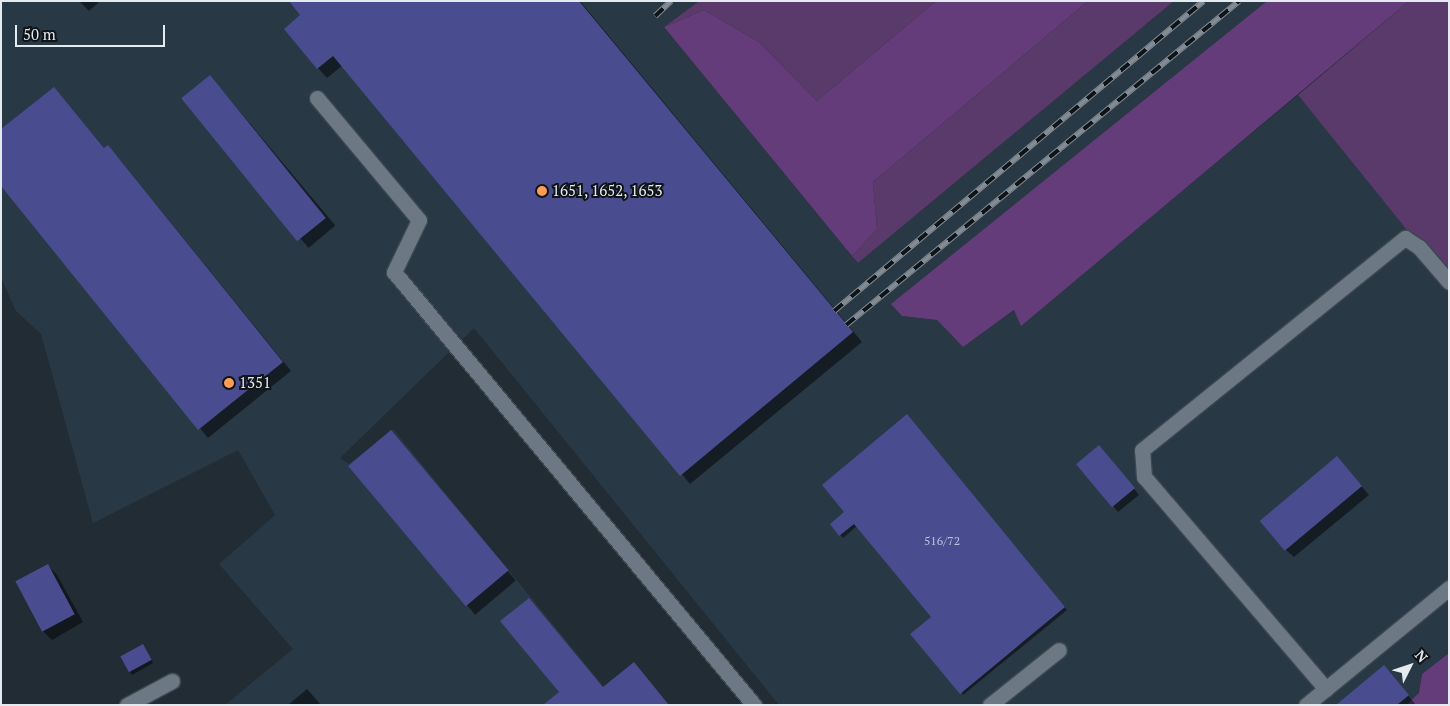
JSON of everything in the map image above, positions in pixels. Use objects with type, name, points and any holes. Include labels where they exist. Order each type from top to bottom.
[{"type":"street","points":[[317,98],[419,220],[394,272],[754,705]]},
{"type":"street","points":[[1326,689],[1144,477],[1142,450],[1404,238],[1419,247],[1449,282]]},
{"type":"street","points":[[1306,705],[1449,588]]},
{"type":"street","points":[[990,705],[1059,650]]},
{"type":"street","points":[[127,705],[172,681]]},
{"type":"shaded area","points":[[1,1],[699,1],[664,27],[858,263],[1174,1],[1267,1],[892,304],[902,316],[937,320],[963,347],[1015,310],[1021,325],[1298,95],[1449,277],[1449,653],[1422,674],[1419,693],[1406,705],[779,705],[474,328],[340,458],[349,464],[393,429],[619,705],[225,705],[293,649],[219,564],[275,515],[238,450],[93,523],[41,334],[16,311],[1,278]]},
{"type":"shaded area","points":[[699,1],[936,1],[817,101],[759,42],[704,10],[664,27]]},
{"type":"shaded area","points":[[936,1],[1088,1],[873,182],[877,229],[852,256],[664,27],[704,10],[759,42],[817,101]]},
{"type":"shaded area","points":[[1088,1],[1174,1],[858,263],[852,256],[877,229],[873,182]]},
{"type":"shaded area","points":[[1267,1],[1409,1],[1021,326],[1014,310],[963,347],[937,320],[902,316],[891,304]]},
{"type":"shaded area","points":[[1409,1],[1449,1],[1449,282],[1298,95]]},
{"type":"shaded area","points":[[1449,653],[1449,705],[1406,705],[1419,693],[1422,674]]},
{"type":"building","name":"1651, 1652, 1653","points":[[289,1],[579,1],[853,332],[680,476],[333,56],[317,69],[284,29],[300,15]]},
{"type":"building","points":[[210,75],[326,218],[297,241],[181,98]]},
{"type":"building","points":[[54,87],[104,148],[108,145],[283,362],[198,430],[1,186],[1,129]]},
{"type":"building","points":[[907,414],[1065,607],[960,694],[910,634],[931,617],[854,524],[839,536],[830,524],[844,512],[822,485]]},
{"type":"building","points":[[391,430],[509,570],[466,606],[348,466]]},
{"type":"building","points":[[1099,445],[1135,488],[1112,507],[1076,464]]},
{"type":"building","points":[[1337,456],[1362,486],[1285,551],[1260,521]]},
{"type":"building","points":[[48,564],[75,614],[42,632],[15,581]]},
{"type":"building","points":[[529,598],[603,687],[634,662],[669,705],[543,705],[559,692],[500,621]]},
{"type":"building","points":[[143,644],[152,660],[129,672],[120,657]]},
{"type":"building","points":[[1384,665],[1409,695],[1397,705],[1336,705]]},
{"type":"railway","points":[[655,16],[671,1]]},
{"type":"railway","points":[[834,311],[1203,1]]},
{"type":"railway","points":[[846,325],[1239,1]]},
{"type":"place","name":"1651, 1652, 1653","points":[[542,191]]},
{"type":"place","name":"1351","points":[[229,383]]}]
